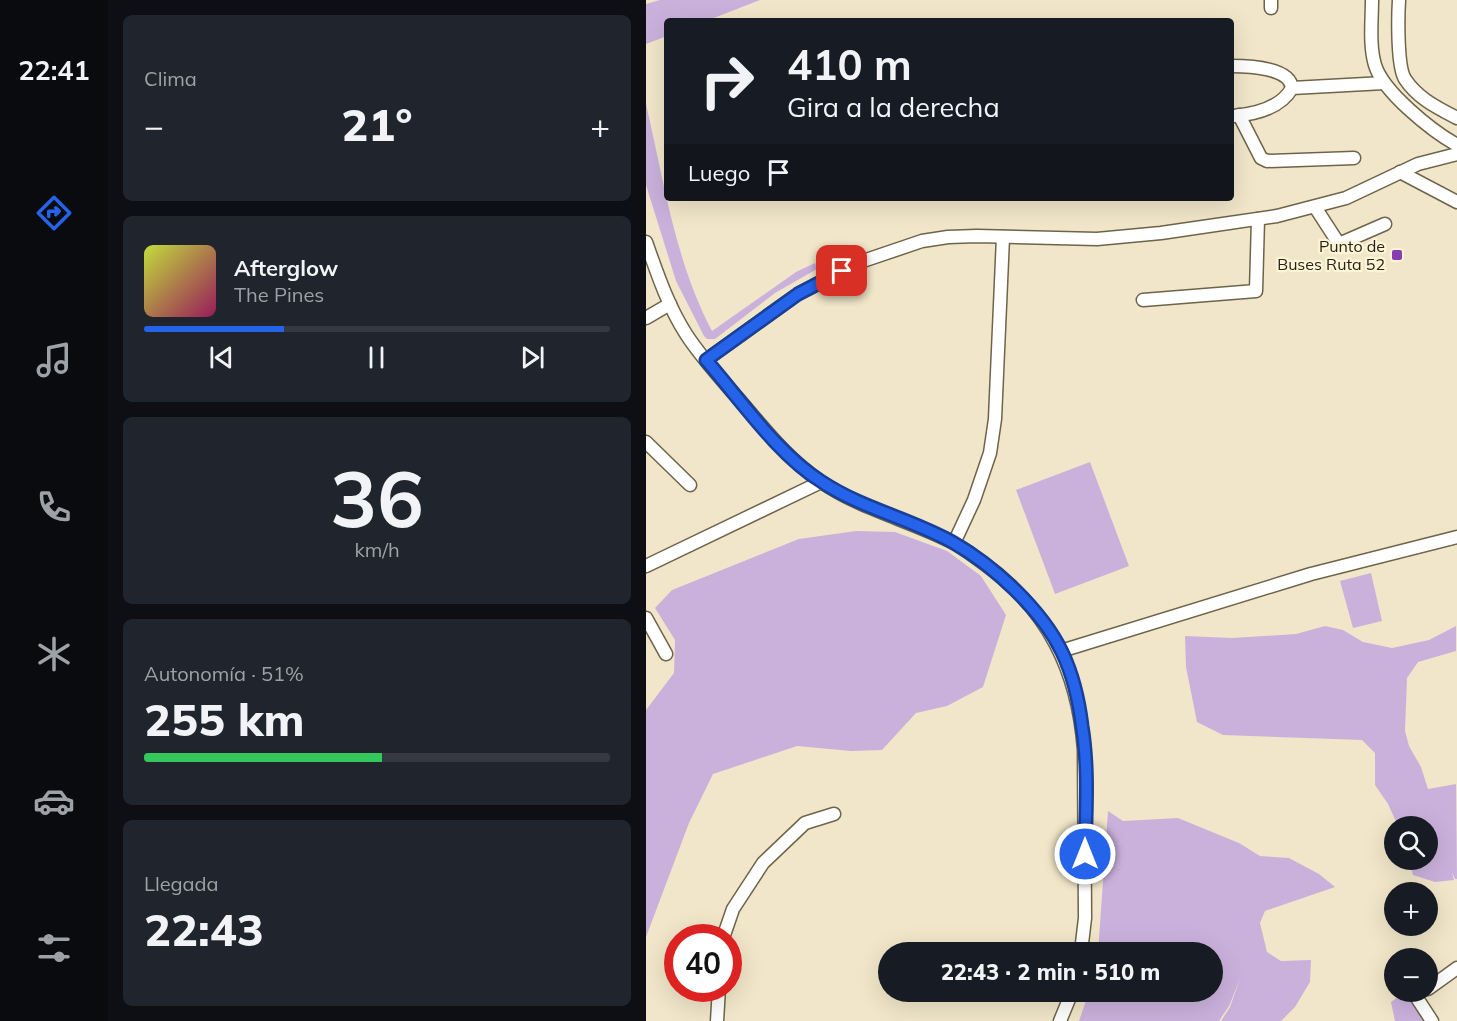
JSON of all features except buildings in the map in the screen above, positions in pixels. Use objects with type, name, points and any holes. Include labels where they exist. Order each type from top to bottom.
[{"type":"street","points":[[1372,0],[1375,65],[1384,83],[1426,125],[1456,145]]},
{"type":"street","points":[[1399,0],[1400,49],[1404,78],[1422,99],[1456,118]]},
{"type":"street","points":[[1234,66],[1266,69],[1288,78],[1291,82],[1292,88],[1288,95],[1274,107],[1235,116],[1261,158],[1267,161],[1354,158]]},
{"type":"street","points":[[1292,88],[1384,83]]},
{"type":"street","points":[[706,360],[798,294],[860,262],[922,241],[977,236],[1116,238],[1258,219],[1346,198],[1427,161],[1456,154]]},
{"type":"street","points":[[1400,172],[1456,202]]},
{"type":"street","points":[[1315,207],[1339,244],[1386,224]]},
{"type":"street","points":[[1142,300],[1256,291],[1258,219]]},
{"type":"street","points":[[954,543],[974,500],[990,453],[995,419],[1003,237]]},
{"type":"street","points":[[646,242],[670,304],[685,333],[790,459],[821,482],[851,499],[954,543],[996,572],[1035,611],[1061,651],[1075,689],[1083,728],[1085,918],[1082,942]]},
{"type":"street","points":[[646,318],[670,304]]},
{"type":"street","points":[[646,442],[690,485]]},
{"type":"street","points":[[646,566],[821,482]]},
{"type":"street","points":[[1061,651],[1310,574],[1456,537]]},
{"type":"street","points":[[646,618],[666,654]]},
{"type":"street","points":[[728,924],[733,909],[763,863],[805,823],[834,814]]},
{"type":"street","points":[[1438,982],[1456,968]]},
{"type":"street","points":[[717,1021],[718,1002]]},
{"type":"street","points":[[1060,1021],[1068,1002]]},
{"type":"street","points":[[1422,1002],[1432,1021]]},
{"type":"shaded area","points":[[660,0],[760,0],[714,18],[664,18],[664,37],[646,44],[646,4]]},
{"type":"shaded area","points":[[646,104],[664,186],[664,201],[667,201],[689,277],[712,331],[796,272],[815,263],[817,269],[775,293],[715,339],[707,339],[676,281],[646,185]]},
{"type":"shaded area","points":[[1090,462],[1129,566],[1055,594],[1016,490]]},
{"type":"shaded area","points":[[856,531],[895,532],[947,551],[981,576],[1006,615],[983,687],[947,706],[916,713],[882,750],[851,751],[797,746],[713,774],[689,823],[646,937],[646,710],[674,673],[675,640],[655,608],[672,590],[799,539]]},
{"type":"shaded area","points":[[1371,573],[1382,621],[1353,628],[1340,581]]},
{"type":"shaded area","points":[[1325,626],[1343,630],[1363,642],[1392,648],[1429,640],[1456,626],[1456,651],[1418,662],[1407,678],[1405,731],[1409,746],[1421,767],[1428,789],[1456,784],[1457,879],[1452,872],[1454,880],[1435,882],[1413,875],[1412,870],[1438,870],[1438,816],[1393,816],[1375,785],[1375,753],[1362,740],[1223,735],[1197,722],[1186,667],[1185,636],[1232,638],[1296,634]]},
{"type":"shaded area","points":[[1108,811],[1123,821],[1178,818],[1239,843],[1260,856],[1289,858],[1319,874],[1335,887],[1265,911],[1260,923],[1267,952],[1281,961],[1311,960],[1310,982],[1295,1007],[1281,1021],[1221,1021],[1230,1007],[1240,979],[1229,1006],[1219,1021],[1079,1021],[1086,1002],[1223,1002],[1223,942],[1099,942]]},
{"type":"shaded area","points":[[1391,1002],[1415,1002],[1427,1021],[1395,1021]]},
{"type":"place","name":"Punto de Buses Ruta 52","points":[[1397,255]]},
{"type":"route","points":[[842,271],[798,294],[706,360],[790,459],[821,482],[851,499],[954,543],[996,572],[1035,611],[1061,651],[1075,689],[1083,728],[1086,801],[1085,854]]}]
